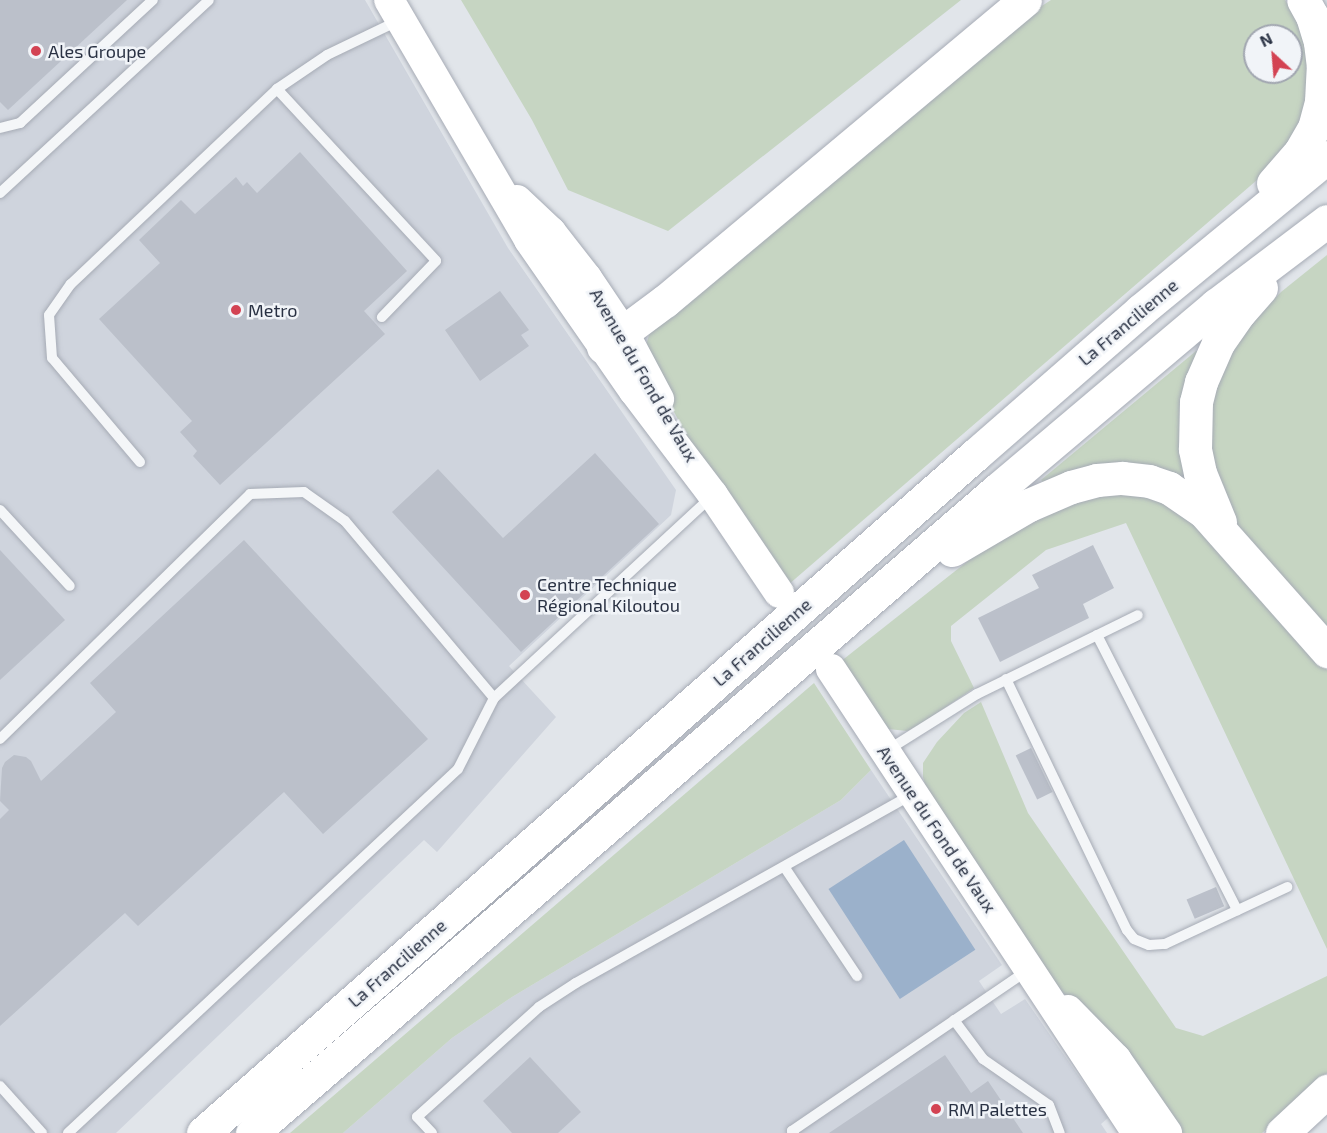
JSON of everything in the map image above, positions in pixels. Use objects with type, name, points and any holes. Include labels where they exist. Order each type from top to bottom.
[{"type":"highway","points":[[613,340],[1025,0]]},
{"type":"highway","points":[[1141,310],[1278,179],[1300,152],[1314,128],[1321,101],[1323,67],[1320,42],[1312,16],[1303,0]]},
{"type":"highway","name":"La Francilienne","points":[[203,1133],[1141,310],[1327,157]]},
{"type":"highway","points":[[1226,535],[1208,499],[1195,450],[1196,402],[1201,382],[1218,343],[1240,312],[1317,229]]},
{"type":"highway","name":"La Francilienne","points":[[252,1133],[1216,305],[1317,229]]},
{"type":"highway","points":[[865,605],[1029,505],[1071,487],[1097,480],[1122,478],[1149,481],[1169,488],[1196,506],[1226,535],[1327,651]]},
{"type":"highway","points":[[1282,1133],[1327,1091]]},
{"type":"street","name":"Avenue du Fond de Vaux","points":[[395,10],[477,148],[514,197],[567,250],[613,340],[779,593]]},
{"type":"street","name":"Avenue du Fond de Vaux","points":[[831,669],[1037,978],[1072,1036],[1137,1133]]},
{"type":"street","name":"Avenue du Fond de Vaux","points":[[1037,978],[1099,1038],[1167,1133]]},
{"type":"lane","points":[[0,128],[20,123],[153,0]]},
{"type":"lane","points":[[0,193],[209,0]]},
{"type":"lane","points":[[140,462],[52,358],[49,315],[71,284],[277,89],[395,10]]},
{"type":"lane","points":[[277,89],[436,261],[382,317]]},
{"type":"lane","points":[[0,739],[250,495],[304,492],[345,521],[494,698]]},
{"type":"lane","points":[[68,1133],[458,769],[494,698],[713,495]]},
{"type":"lane","points":[[0,510],[70,586]]},
{"type":"lane","points":[[886,751],[977,694],[1138,615]]},
{"type":"lane","points":[[1097,635],[1237,910]]},
{"type":"lane","points":[[1006,680],[1127,930],[1134,939],[1149,945],[1165,944],[1287,887]]},
{"type":"lane","points":[[432,1133],[417,1117],[539,1007],[576,983],[914,793]]},
{"type":"lane","points":[[784,868],[857,976]]},
{"type":"lane","points":[[794,1133],[792,1131],[954,1020],[1037,978]]},
{"type":"lane","points":[[954,1020],[983,1059],[1049,1105],[1060,1133]]},
{"type":"lane","points":[[0,1086],[42,1133]]},
{"type":"shaded area","points":[[0,0],[365,0],[508,248],[676,490],[671,515],[509,666],[556,717],[437,852],[424,840],[116,1133],[0,1133]]},
{"type":"shaded area","points":[[871,770],[1002,965],[979,981],[1001,1014],[1025,999],[1108,1118],[1101,1124],[1107,1133],[343,1133],[452,1038],[512,997],[841,800]]},
{"type":"green space","points":[[461,0],[961,0],[668,231],[568,190],[532,120]]},
{"type":"green space","points":[[1051,0],[1285,0],[1300,24],[1243,24],[1243,84],[1303,84],[1303,32],[1311,58],[1305,115],[1290,144],[1257,180],[788,585],[694,449],[646,360],[645,349],[649,335],[665,316],[1031,13]]},
{"type":"green space","points":[[1327,255],[1327,632],[1253,548],[1214,491],[1207,405],[1235,340],[1281,292]]},
{"type":"green space","points":[[1196,351],[1201,353],[1190,481],[1047,486],[1041,480]]},
{"type":"green space","points":[[1089,492],[1149,493],[1202,528],[1327,670],[1327,949],[1126,523],[1046,550],[951,626],[951,641],[974,688],[915,728],[907,731],[888,729],[840,662],[1016,523]]},
{"type":"green space","points":[[814,683],[871,770],[841,800],[512,997],[452,1038],[343,1133],[290,1133]]},
{"type":"green space","points":[[981,702],[1028,813],[1176,1028],[1203,1036],[1327,976],[1327,1073],[1292,1108],[1262,1133],[1176,1133],[1094,1021],[1063,993],[928,796],[923,777],[923,763],[937,742],[964,713]]},
{"type":"water","points":[[904,840],[975,950],[900,999],[829,889]]},
{"type":"building","name":"Ales Groupe","points":[[0,0],[127,0],[8,110],[0,102]]},
{"type":"building","name":"Metro","points":[[300,152],[407,271],[364,311],[385,334],[220,485],[193,456],[197,451],[180,432],[192,421],[99,319],[160,263],[139,240],[181,200],[195,214],[236,177],[243,186],[247,182],[257,193]]},
{"type":"building","points":[[500,291],[529,330],[521,335],[529,346],[480,381],[445,330]]},
{"type":"building","name":"Centre Technique Régional Kiloutou","points":[[595,453],[659,524],[521,652],[392,512],[438,469],[503,538]]},
{"type":"building","points":[[244,540],[428,739],[323,834],[284,792],[138,926],[125,913],[0,1026],[0,819],[9,810],[0,801],[2,768],[5,762],[14,755],[26,757],[31,761],[41,781],[116,712],[90,683]]},
{"type":"building","points":[[1093,545],[1114,588],[1083,604],[1089,618],[1000,662],[978,618],[1039,588],[1032,575]]},
{"type":"building","points":[[0,550],[65,620],[0,680]]},
{"type":"building","points":[[1031,748],[1052,792],[1037,799],[1016,755]]},
{"type":"building","points":[[1216,887],[1224,906],[1195,919],[1187,900]]},
{"type":"building","name":"RM Palettes","points":[[945,1055],[971,1093],[988,1081],[1023,1133],[829,1133]]},
{"type":"building","points":[[530,1057],[581,1112],[558,1133],[512,1133],[483,1101]]},
{"type":"place","name":"Ales Groupe","points":[[36,51]]},
{"type":"place","name":"Metro","points":[[236,310]]},
{"type":"place","name":"Centre Technique Régional Kiloutou","points":[[525,595]]},
{"type":"place","name":"RM Palettes","points":[[936,1109]]}]
